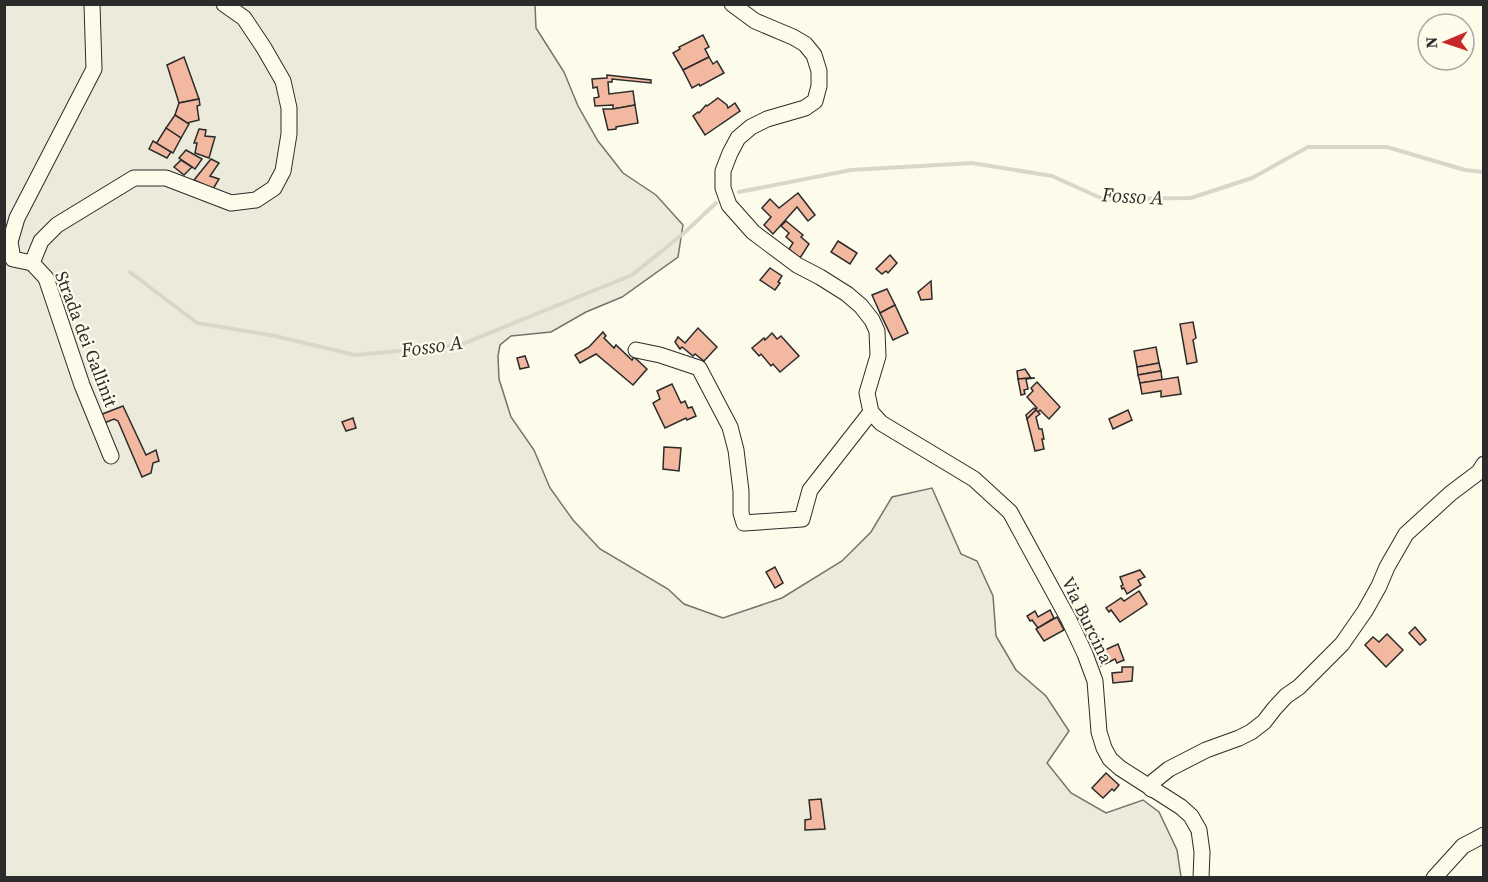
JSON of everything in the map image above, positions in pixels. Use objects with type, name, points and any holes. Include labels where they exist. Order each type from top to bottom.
[{"type":"street","points":[[32,263],[14,259],[10,243],[17,218],[94,69],[92,4]]},
{"type":"street","name":"Strada dei Gallinit","points":[[111,456],[82,385],[46,278],[32,263],[41,241],[57,225],[134,178],[166,177],[231,203],[256,200],[274,188],[284,171],[289,135],[289,108],[283,81],[244,18],[224,4]]},
{"type":"street","points":[[636,350],[699,368],[730,427],[736,450],[741,490],[741,513],[744,523],[802,519],[810,490],[871,412],[867,393],[878,356],[877,331],[872,320],[847,294],[797,265],[753,232],[729,205],[723,188],[723,171],[738,138],[751,127],[767,119],[805,108],[815,100],[819,86],[819,70],[814,55],[805,44],[755,21],[732,4]]},
{"type":"street","name":"Via Burcina","points":[[871,412],[881,423],[974,479],[1010,512],[1085,654],[1095,681],[1099,732],[1104,748],[1110,759],[1120,768],[1181,807],[1191,816],[1199,830],[1202,852],[1201,878]]},
{"type":"street","points":[[1151,789],[1154,781],[1169,769],[1206,750],[1239,738],[1264,722],[1286,696],[1306,680],[1342,644],[1365,611],[1406,534],[1450,493],[1479,472],[1484,464]]},
{"type":"street","points":[[1434,878],[1463,846],[1484,835]]},
{"type":"shaded area","points":[[5,4],[535,5],[536,28],[564,72],[578,106],[598,141],[623,173],[656,195],[683,225],[678,257],[622,297],[586,312],[551,332],[511,336],[500,345],[499,379],[511,417],[534,450],[550,488],[573,520],[600,549],[668,589],[684,604],[723,618],[782,598],[842,561],[871,532],[892,497],[932,488],[961,554],[977,561],[993,596],[996,636],[1016,670],[1046,696],[1069,731],[1047,763],[1071,793],[1106,813],[1143,800],[1159,812],[1177,850],[1181,877],[5,878]]},
{"type":"building","points":[[703,35],[709,47],[705,49],[709,57],[683,70],[673,53],[680,49],[679,47]]},
{"type":"building","points":[[184,57],[199,99],[179,103],[167,65]]},
{"type":"building","points":[[709,57],[713,64],[717,61],[724,73],[692,88],[683,70]]},
{"type":"building","points":[[607,75],[651,80],[651,83],[612,79],[612,82],[608,82],[609,94],[633,91],[635,105],[613,109],[613,105],[595,106],[594,98],[599,97],[597,87],[593,88],[592,79],[607,78]]},
{"type":"building","points":[[718,98],[728,108],[735,103],[740,111],[705,135],[693,116]]},
{"type":"building","points":[[199,99],[200,105],[197,106],[199,120],[187,123],[175,115],[179,103]]},
{"type":"building","points":[[635,105],[638,123],[608,130],[603,109]]},
{"type":"building","points":[[175,115],[189,124],[181,138],[166,128]]},
{"type":"building","points":[[166,128],[181,138],[173,153],[156,144]]},
{"type":"building","points":[[199,129],[206,130],[205,136],[215,137],[209,158],[195,153],[197,143],[194,143]]},
{"type":"building","points":[[153,141],[171,152],[167,158],[149,149]]},
{"type":"building","points":[[186,150],[202,159],[195,169],[179,158]]},
{"type":"building","points":[[211,159],[219,163],[210,176],[219,179],[213,189],[194,180]]},
{"type":"building","points":[[181,160],[192,167],[184,175],[174,167]]},
{"type":"building","points":[[798,193],[815,215],[808,221],[797,207],[773,234],[764,225],[771,217],[762,208],[770,199],[779,208]]},
{"type":"building","points":[[786,221],[803,235],[801,237],[809,244],[800,258],[789,249],[793,243],[786,237],[789,233],[781,226]]},
{"type":"building","points":[[838,241],[857,253],[850,264],[831,252]]},
{"type":"building","points":[[890,255],[897,263],[888,273],[886,271],[882,274],[876,269]]},
{"type":"building","points":[[770,268],[782,276],[775,290],[760,280]]},
{"type":"building","points":[[931,281],[932,299],[921,300],[918,292]]},
{"type":"building","points":[[887,289],[895,305],[880,313],[872,295]]},
{"type":"building","points":[[895,305],[908,333],[893,340],[880,313]]},
{"type":"building","points":[[1193,322],[1197,362],[1187,364],[1180,324]]},
{"type":"building","points":[[698,328],[717,347],[704,361],[682,347],[680,349],[675,342],[678,337],[685,343]]},
{"type":"building","points":[[603,332],[606,336],[604,338],[614,348],[616,345],[632,360],[634,357],[647,369],[633,385],[596,354],[580,363],[575,355],[589,347]]},
{"type":"building","points":[[772,333],[777,339],[781,336],[799,356],[780,372],[752,348]]},
{"type":"building","points":[[1156,347],[1159,363],[1137,367],[1134,351]]},
{"type":"building","points":[[525,356],[529,367],[520,369],[517,358]]},
{"type":"building","points":[[1159,363],[1161,371],[1138,375],[1137,367]]},
{"type":"building","points":[[1025,369],[1031,378],[1018,379],[1017,371]]},
{"type":"building","points":[[1161,371],[1162,380],[1140,383],[1138,375]]},
{"type":"building","points":[[1178,377],[1181,394],[1161,397],[1161,391],[1142,394],[1140,383]]},
{"type":"building","points":[[1035,378],[1026,379],[1028,389],[1024,390],[1025,394],[1021,395],[1018,379]]},
{"type":"building","points":[[1037,382],[1060,407],[1049,419],[1040,410],[1038,412],[1036,410],[1027,419],[1026,415],[1037,408],[1027,397]]},
{"type":"building","points":[[672,384],[681,403],[685,401],[688,408],[692,407],[696,416],[665,428],[653,403],[660,399],[657,391]]},
{"type":"building","points":[[123,406],[146,455],[156,450],[159,461],[153,463],[151,473],[142,477],[118,421],[114,419],[104,423],[100,415]]},
{"type":"building","points":[[1036,410],[1040,414],[1036,417],[1039,429],[1042,429],[1044,449],[1035,451],[1027,419]]},
{"type":"building","points":[[1128,410],[1132,420],[1113,429],[1109,419]]},
{"type":"building","points":[[353,418],[356,428],[346,431],[342,422]]},
{"type":"building","points":[[664,447],[681,448],[679,471],[663,469]]},
{"type":"building","points":[[775,567],[783,583],[775,588],[766,572]]},
{"type":"building","points":[[1140,570],[1145,577],[1138,580],[1141,585],[1127,594],[1124,588],[1122,589],[1120,577]]},
{"type":"building","points":[[1139,591],[1147,604],[1120,622],[1111,610],[1109,612],[1106,608],[1121,598],[1124,601]]},
{"type":"building","points":[[1050,610],[1054,618],[1038,628],[1027,616],[1035,611],[1038,617]]},
{"type":"building","points":[[1086,613],[1099,637],[1090,642],[1078,617]]},
{"type":"building","points":[[1057,617],[1064,630],[1044,641],[1036,629]]},
{"type":"building","points":[[1415,627],[1426,640],[1420,645],[1409,633]]},
{"type":"building","points":[[1387,634],[1403,650],[1386,667],[1365,645],[1373,637],[1379,642]]},
{"type":"building","points":[[1099,637],[1105,650],[1118,644],[1124,660],[1117,663],[1115,659],[1101,666],[1090,642]]},
{"type":"building","points":[[1122,667],[1133,667],[1132,681],[1113,683],[1112,673],[1122,672]]},
{"type":"building","points":[[1106,773],[1119,785],[1103,798],[1092,788]]},
{"type":"building","points":[[821,799],[825,829],[805,830],[805,820],[811,819],[809,800]]},
{"type":"waterway","name":"Fosso A","points":[[739,192],[851,170],[972,163],[1052,176],[1103,199],[1191,198],[1252,178],[1308,147],[1387,147],[1465,170],[1484,172]]},
{"type":"waterway","name":"Fosso A","points":[[130,272],[197,323],[275,336],[355,355],[460,345],[632,275],[684,233],[716,203]]}]
